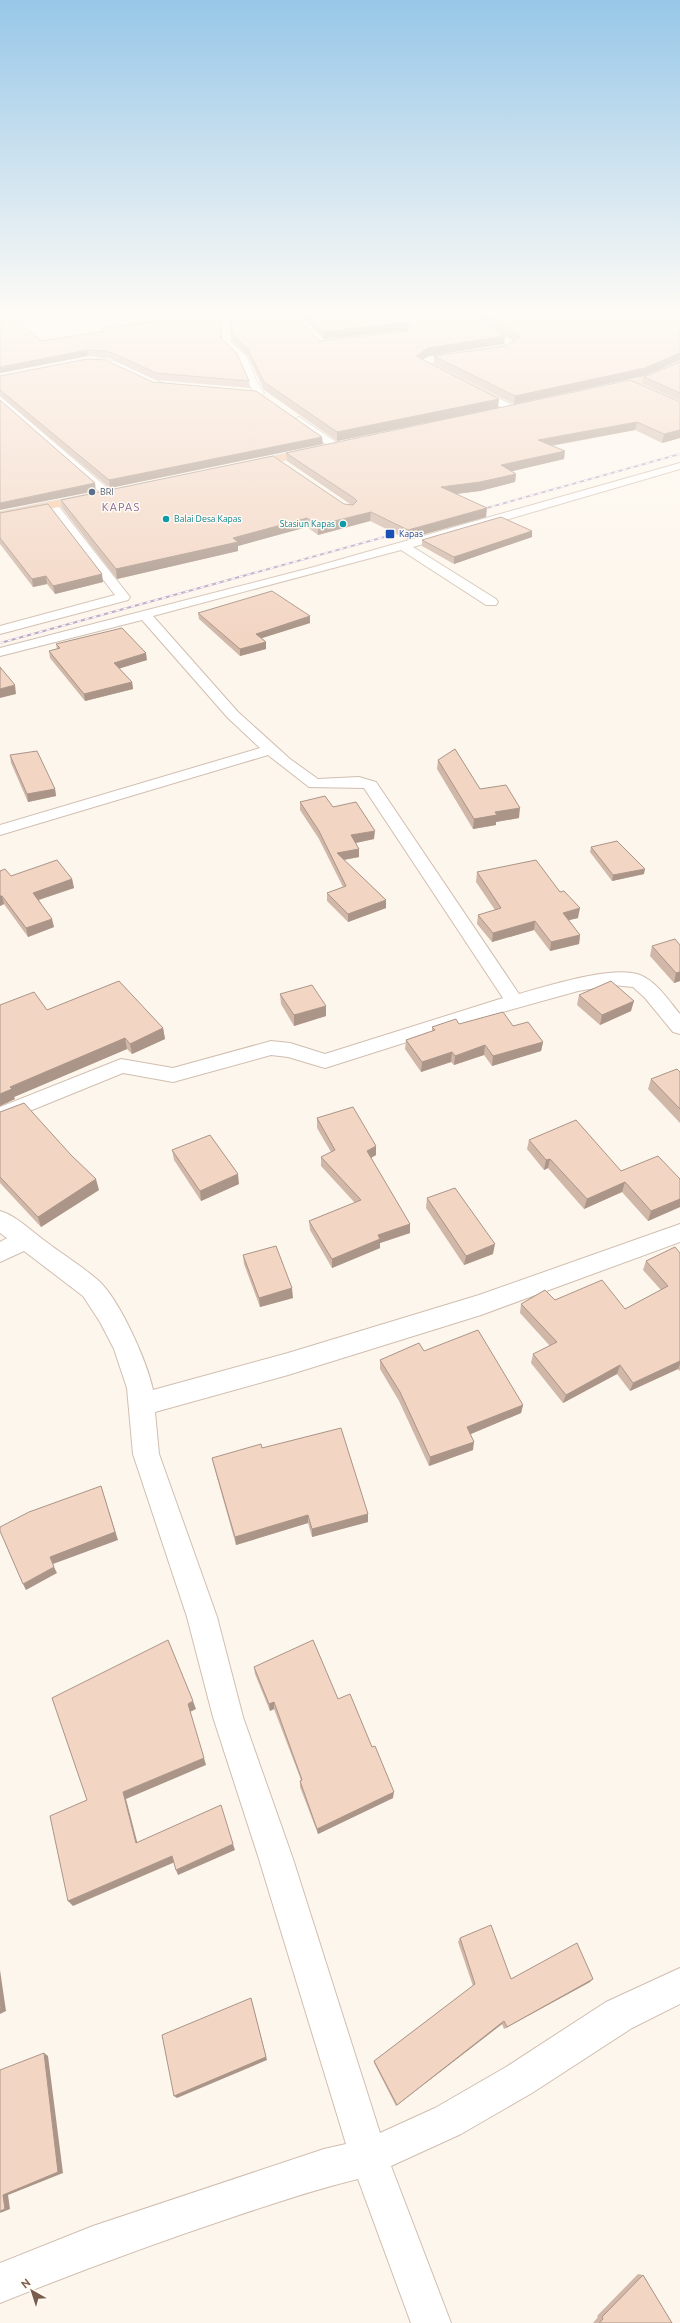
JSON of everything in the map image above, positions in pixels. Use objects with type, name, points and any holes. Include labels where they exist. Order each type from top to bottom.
[{"type":"highway","points":[[237,467],[339,445]]},
{"type":"highway","points":[[0,516],[111,493]]},
{"type":"street","points":[[24,419],[111,493]]},
{"type":"street","points":[[298,419],[339,445]]},
{"type":"street","points":[[276,459],[288,468]]},
{"type":"street","points":[[0,652],[403,546],[680,466]]},
{"type":"street","points":[[0,630],[41,621],[123,597],[52,505]]},
{"type":"street","points":[[403,546],[491,602]]},
{"type":"street","points":[[144,614],[223,704],[269,750],[310,782],[320,786],[359,782],[370,785],[515,1002]]},
{"type":"street","points":[[0,830],[269,750]]},
{"type":"street","points":[[0,1115],[121,1066],[132,1066],[165,1075],[271,1048],[290,1050],[315,1059],[325,1060],[515,1002],[573,987],[623,977],[635,980],[643,986],[680,1027]]},
{"type":"street","points":[[0,1220],[92,1289],[109,1315],[126,1348],[140,1388],[146,1454],[202,1617],[228,1717],[278,1866],[369,2158],[431,2323]]},
{"type":"street","points":[[142,1404],[288,1364],[481,1305],[680,1233]]},
{"type":"street","points":[[0,1253],[27,1240]]},
{"type":"street","points":[[0,2283],[93,2246],[212,2205],[324,2168],[369,2158],[448,2121],[519,2080],[619,2015],[680,1985]]},
{"type":"building","points":[[0,419],[22,419],[95,483],[0,503]]},
{"type":"building","points":[[36,419],[297,419],[322,437],[109,480]]},
{"type":"building","points":[[319,419],[399,419],[337,432]]},
{"type":"building","points":[[444,419],[680,419],[680,430],[664,434],[637,422],[538,440],[565,451],[501,465],[516,474],[480,482],[441,487],[487,508],[408,530],[371,512],[318,525],[307,518],[233,538],[238,542],[116,569],[61,500],[273,456],[344,504],[353,505],[357,501],[286,453]]},
{"type":"building","points":[[48,504],[102,574],[53,586],[46,576],[32,579],[0,538],[0,513]]},
{"type":"building","points":[[501,517],[532,531],[454,557],[422,540]]},
{"type":"building","points":[[272,591],[310,616],[256,634],[266,642],[240,649],[198,613]]},
{"type":"building","points":[[122,628],[146,653],[114,663],[132,682],[84,694],[49,651],[60,648],[56,644]]},
{"type":"building","points":[[0,667],[15,685],[0,689]]},
{"type":"building","points":[[455,749],[480,789],[506,785],[520,808],[495,812],[497,815],[474,819],[438,760]]},
{"type":"building","points":[[37,751],[55,789],[27,794],[10,755]]},
{"type":"building","points":[[325,796],[333,807],[356,802],[375,831],[351,835],[359,849],[337,853],[386,900],[348,914],[327,893],[346,886],[319,831],[300,802]]},
{"type":"building","points":[[617,841],[645,869],[613,875],[591,847]]},
{"type":"building","points":[[57,860],[72,879],[33,893],[52,919],[26,928],[2,896],[0,896],[0,871],[5,869],[11,876]]},
{"type":"building","points":[[536,860],[560,892],[564,891],[580,908],[563,913],[580,935],[551,942],[535,921],[493,933],[478,915],[501,908],[477,872]]},
{"type":"building","points":[[675,939],[680,945],[680,972],[676,973],[652,946]]},
{"type":"building","points":[[119,981],[163,1028],[130,1044],[125,1038],[10,1087],[12,1089],[0,1094],[0,1005],[34,992],[47,1010]]},
{"type":"building","points":[[611,981],[634,1001],[602,1015],[579,995]]},
{"type":"building","points":[[312,985],[326,1006],[294,1015],[280,994]]},
{"type":"building","points":[[503,1012],[513,1026],[528,1022],[543,1042],[493,1056],[485,1045],[455,1056],[452,1052],[422,1062],[406,1040],[435,1030],[432,1027],[456,1019],[459,1024]]},
{"type":"building","points":[[677,1069],[680,1072],[680,1109],[651,1079]]},
{"type":"building","points":[[24,1103],[71,1155],[96,1179],[38,1217],[0,1177],[0,1112]]},
{"type":"building","points":[[353,1107],[376,1146],[367,1151],[410,1224],[378,1235],[380,1239],[332,1259],[309,1221],[361,1200],[321,1157],[335,1150],[317,1118]]},
{"type":"building","points":[[576,1120],[621,1171],[658,1156],[680,1179],[680,1199],[651,1211],[625,1182],[587,1199],[550,1159],[546,1160],[529,1140]]},
{"type":"building","points":[[210,1135],[238,1174],[200,1191],[172,1150]]},
{"type":"building","points":[[455,1188],[495,1244],[466,1256],[427,1198]]},
{"type":"building","points":[[276,1246],[292,1288],[259,1298],[243,1255]]},
{"type":"building","points":[[675,1247],[680,1253],[680,1361],[633,1383],[620,1365],[566,1395],[533,1354],[557,1342],[521,1304],[545,1290],[555,1300],[602,1280],[625,1309],[668,1286],[646,1261]]},
{"type":"building","points":[[478,1330],[523,1405],[467,1427],[474,1442],[430,1457],[400,1392],[380,1360],[419,1343],[424,1351]]},
{"type":"building","points":[[341,1428],[368,1514],[312,1529],[308,1515],[235,1537],[212,1458],[261,1444],[262,1448]]},
{"type":"building","points":[[101,1486],[115,1532],[50,1557],[54,1567],[23,1584],[0,1531],[0,1527],[29,1512]]},
{"type":"building","points":[[168,1640],[193,1701],[188,1704],[204,1758],[123,1792],[136,1843],[221,1805],[233,1844],[176,1870],[172,1856],[68,1901],[50,1816],[87,1800],[52,1698]]},
{"type":"building","points":[[313,1640],[338,1699],[350,1694],[372,1747],[375,1746],[394,1792],[317,1829],[300,1781],[302,1780],[274,1702],[269,1704],[254,1667]]},
{"type":"building","points":[[491,1925],[511,1979],[577,1943],[593,1979],[507,2027],[504,2021],[397,2105],[374,2061],[475,1984],[460,1938]]},
{"type":"building","points":[[251,1998],[266,2057],[174,2096],[162,2035]]},
{"type":"building","points":[[44,2053],[58,2172],[3,2195],[5,2209],[0,2211],[0,2070]]},
{"type":"building","points":[[643,2275],[672,2323],[599,2323],[603,2319],[602,2317]]},
{"type":"railway","points":[[476,511],[680,454]]},
{"type":"railway","points":[[0,643],[406,531]]},
{"type":"place","name":"BRI","points":[[92,492]]},
{"type":"place","name":"Balai Desa Kapas","points":[[166,519]]},
{"type":"place","name":"Stasiun Kapas","points":[[343,524]]},
{"type":"place","name":"Kapas","points":[[390,534]]},
{"type":"district","name":"KAPAS","points":[[121,507]]}]
